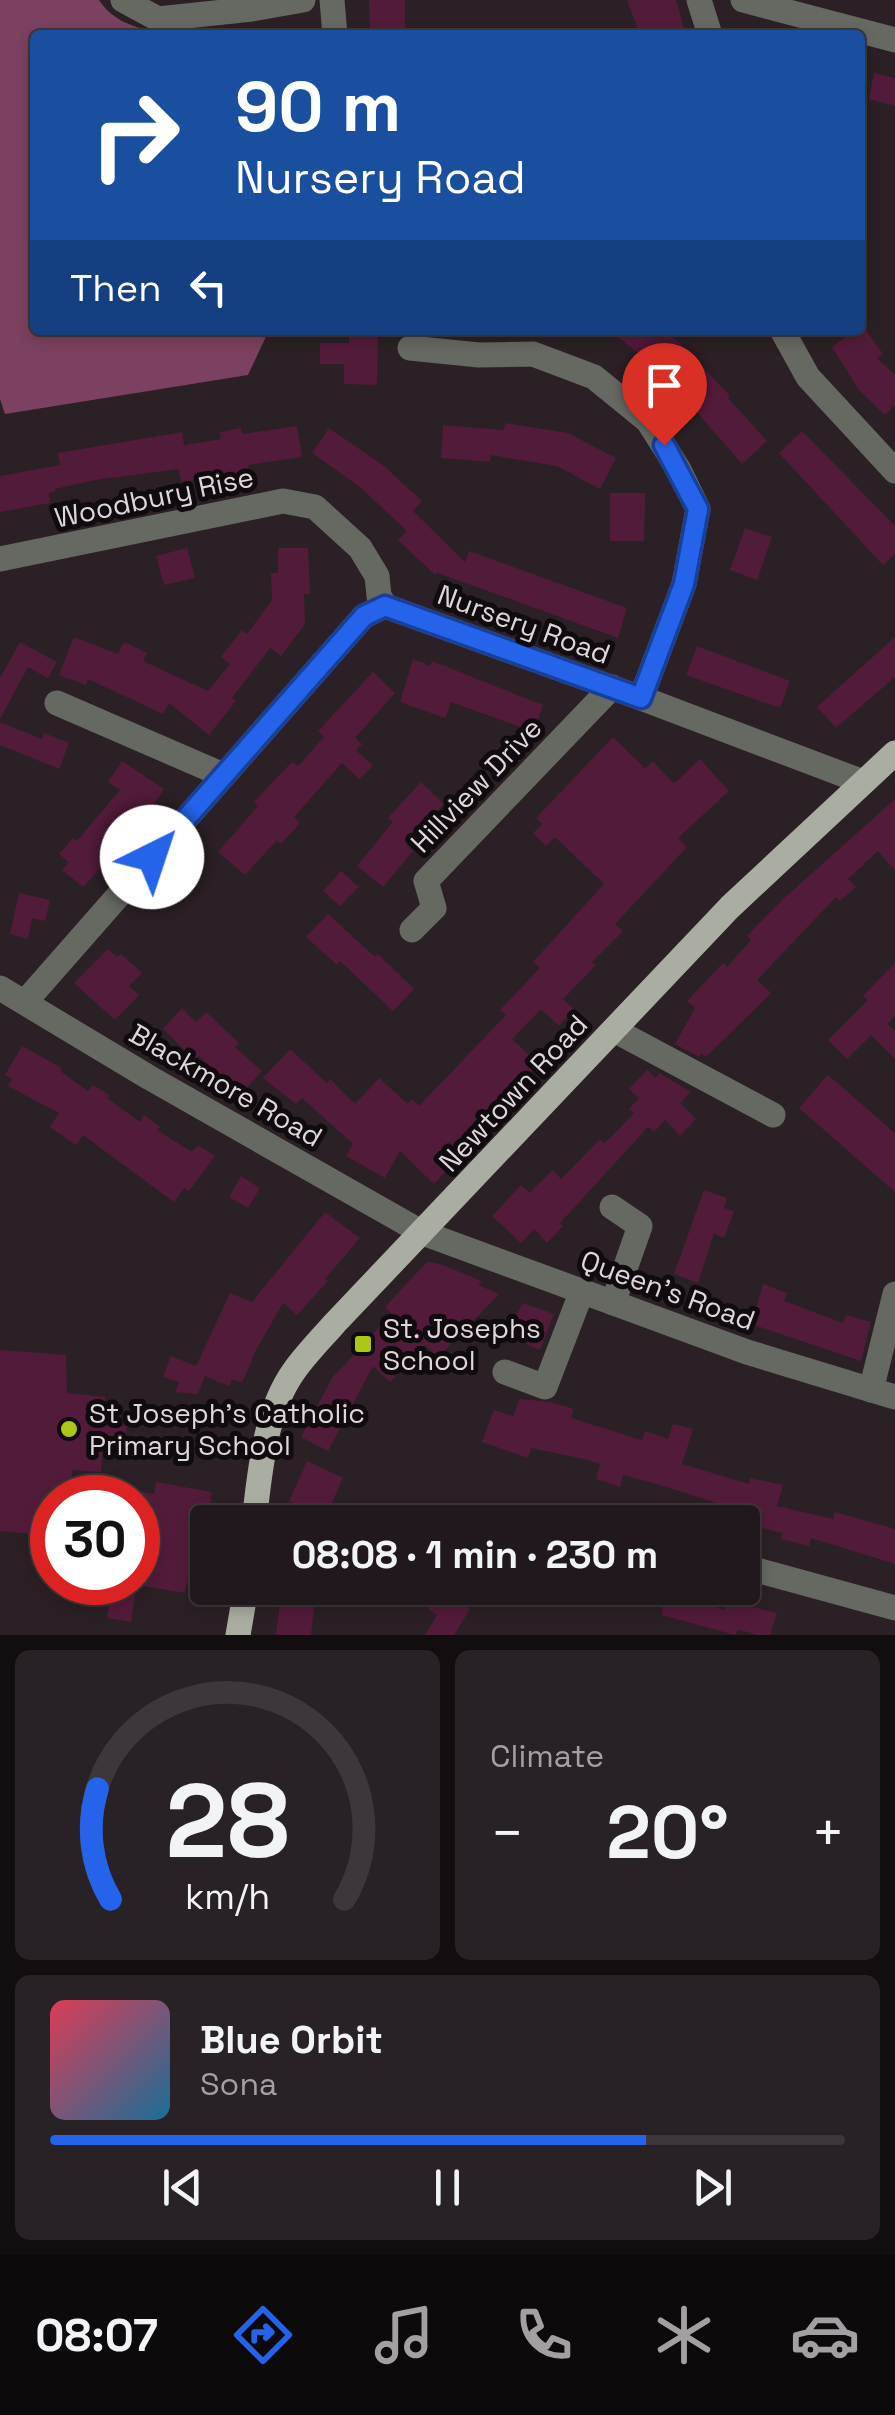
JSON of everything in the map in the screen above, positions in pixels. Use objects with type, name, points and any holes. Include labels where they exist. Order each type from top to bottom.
[{"type":"main road","name":"Newtown Road","points":[[256,1505],[275,1406],[293,1372],[730,908],[895,753]]},
{"type":"main road","points":[[238,1635],[243,1605]]},
{"type":"street","points":[[123,0],[158,19],[303,0]]},
{"type":"street","points":[[332,0],[334,30]]},
{"type":"street","points":[[699,0],[708,30]]},
{"type":"street","points":[[743,0],[857,30]]},
{"type":"street","points":[[865,32],[895,40]]},
{"type":"street","points":[[785,335],[808,376],[895,471]]},
{"type":"street","points":[[410,348],[479,356],[532,354],[594,377],[648,421],[698,509],[684,584],[641,698]]},
{"type":"street","name":"Woodbury Rise","points":[[0,559],[283,501],[315,507],[360,548],[377,576],[385,606]]},
{"type":"street","points":[[25,1002],[364,616],[385,606]]},
{"type":"street","name":"Nursery Road","points":[[385,606],[863,782]]},
{"type":"street","name":"Hillview Drive","points":[[412,930],[434,908],[426,880],[612,687]]},
{"type":"street","points":[[56,703],[223,775]]},
{"type":"street","name":"Blackmore Road","points":[[0,988],[150,1078],[423,1232]]},
{"type":"street","points":[[614,1030],[772,1115]]},
{"type":"street","points":[[612,1207],[640,1226],[665,1234]]},
{"type":"street","points":[[613,1302],[640,1226]]},
{"type":"street","name":"Queen's Road","points":[[423,1232],[747,1352],[883,1394]]},
{"type":"street","points":[[505,1372],[545,1387],[582,1292]]},
{"type":"street","points":[[883,1394],[895,1294]]},
{"type":"street","points":[[760,1571],[895,1608]]},
{"type":"shaded area","points":[[0,0],[99,0],[125,23],[153,30],[30,30],[30,335],[267,335],[248,375],[5,414],[0,399]]},
{"type":"building","points":[[369,0],[405,0],[405,30],[370,30]]},
{"type":"building","points":[[627,0],[676,0],[685,30],[638,30]]},
{"type":"building","points":[[874,73],[895,78],[895,106],[869,99]]},
{"type":"building","points":[[865,329],[883,354],[877,358],[895,375],[895,405],[885,415],[859,390],[832,347],[848,335],[865,335]]},
{"type":"building","points":[[349,335],[378,335],[377,385],[344,384],[344,364],[320,364],[320,343],[349,343]]},
{"type":"building","points":[[615,335],[670,335],[730,396],[767,441],[742,464],[662,372]]},
{"type":"building","points":[[505,423],[568,433],[616,458],[600,489],[557,466],[491,455],[490,462],[441,458],[443,425],[504,430]]},
{"type":"building","points":[[297,426],[302,457],[248,465],[249,472],[181,482],[179,469],[95,480],[55,489],[49,493],[50,503],[0,512],[0,476],[60,465],[58,453],[182,432],[184,445],[221,439],[220,432],[241,428],[242,434]]},
{"type":"building","points":[[329,428],[384,466],[422,501],[413,511],[465,562],[469,551],[627,608],[618,638],[435,575],[398,540],[407,531],[360,487],[312,453]]},
{"type":"building","points":[[802,431],[895,526],[895,554],[883,565],[779,453]]},
{"type":"building","points":[[610,493],[645,493],[644,541],[610,541]]},
{"type":"building","points":[[745,528],[772,537],[757,580],[730,570]]},
{"type":"building","points":[[187,548],[195,578],[164,585],[156,556]]},
{"type":"building","points":[[278,548],[308,548],[310,594],[304,594],[305,624],[281,656],[270,648],[209,735],[169,703],[163,714],[88,679],[86,685],[59,675],[74,637],[118,654],[124,642],[147,653],[143,661],[208,691],[230,664],[221,657],[242,630],[247,634],[272,600],[271,573],[278,573]]},
{"type":"building","points":[[895,637],[895,677],[836,728],[817,707]]},
{"type":"building","points":[[20,642],[57,662],[48,678],[28,667],[0,719],[0,678]]},
{"type":"building","points":[[697,646],[790,681],[780,708],[686,675]]},
{"type":"building","points":[[413,659],[430,666],[432,661],[543,705],[534,732],[451,702],[445,718],[400,702]]},
{"type":"building","points":[[373,672],[395,693],[355,738],[362,744],[356,750],[373,766],[359,779],[342,763],[294,817],[300,823],[281,844],[277,840],[245,875],[218,852],[258,806],[254,802],[292,762],[298,766],[324,737],[318,731]]},
{"type":"building","points":[[0,722],[42,739],[44,733],[69,743],[59,769],[0,745]]},
{"type":"building","points":[[613,737],[645,768],[653,761],[674,784],[700,759],[729,791],[678,838],[687,847],[615,924],[623,931],[563,999],[574,1009],[559,1026],[541,1009],[512,1039],[539,1064],[441,1165],[447,1170],[434,1184],[400,1151],[385,1178],[346,1156],[353,1144],[302,1098],[296,1104],[263,1078],[290,1049],[355,1104],[379,1078],[408,1104],[412,1099],[419,1106],[506,1015],[500,1010],[540,968],[533,962],[604,884],[555,837],[546,846],[533,833],[542,824],[536,818]]},
{"type":"building","points":[[122,761],[164,789],[141,824],[83,887],[62,870],[69,862],[59,854],[73,838],[77,841],[120,790],[108,782]]},
{"type":"building","points":[[421,782],[444,804],[406,845],[413,851],[383,887],[357,866],[393,822],[388,818]]},
{"type":"building","points":[[895,799],[895,871],[878,851],[848,879],[856,887],[840,901],[836,897],[757,980],[771,993],[706,1057],[675,1044],[695,1008],[687,1001],[723,963],[727,967],[751,940],[747,936],[782,900]]},
{"type":"building","points":[[341,871],[359,887],[340,906],[323,891]]},
{"type":"building","points":[[19,893],[50,900],[45,921],[32,918],[28,939],[10,934]]},
{"type":"building","points":[[328,914],[414,989],[393,1011],[340,961],[337,965],[306,937]]},
{"type":"building","points":[[108,949],[117,957],[121,954],[142,973],[129,986],[139,995],[115,1020],[74,983]]},
{"type":"building","points":[[895,963],[895,1015],[888,1024],[895,1031],[895,1059],[871,1035],[847,1059],[828,1040],[868,1000],[863,996]]},
{"type":"building","points":[[182,1008],[196,1022],[206,1012],[239,1043],[235,1047],[262,1071],[240,1095],[163,1029]]},
{"type":"building","points":[[22,1046],[62,1068],[60,1071],[88,1091],[93,1085],[110,1095],[107,1098],[140,1122],[144,1115],[160,1127],[157,1130],[192,1152],[198,1145],[215,1156],[189,1191],[184,1188],[174,1202],[83,1135],[76,1145],[50,1127],[59,1113],[8,1086],[12,1079],[5,1075]]},
{"type":"building","points":[[647,1070],[656,1078],[659,1073],[691,1092],[680,1103],[696,1119],[680,1136],[665,1120],[654,1132],[648,1127],[560,1223],[563,1226],[547,1243],[534,1229],[521,1243],[492,1216],[521,1185],[529,1193],[553,1170],[561,1179],[600,1139],[604,1144],[634,1113],[629,1109],[639,1098],[629,1089]]},
{"type":"building","points":[[828,1075],[895,1133],[895,1192],[799,1108]]},
{"type":"building","points":[[241,1176],[260,1188],[248,1208],[229,1197]]},
{"type":"building","points":[[704,1190],[727,1198],[724,1208],[734,1211],[724,1238],[714,1233],[698,1283],[674,1274]]},
{"type":"building","points":[[325,1212],[360,1238],[325,1279],[328,1281],[297,1315],[283,1303],[242,1383],[232,1379],[229,1386],[205,1376],[198,1394],[175,1392],[179,1382],[163,1377],[171,1356],[196,1366],[230,1293],[252,1302]]},
{"type":"building","points":[[427,1262],[482,1281],[478,1285],[499,1294],[438,1357],[425,1345],[390,1382],[373,1366],[328,1451],[301,1437],[332,1378],[392,1314],[385,1307]]},
{"type":"building","points":[[763,1284],[787,1293],[784,1301],[843,1323],[846,1315],[871,1322],[861,1361],[751,1324]]},
{"type":"building","points":[[523,1303],[554,1314],[540,1350],[504,1334]]},
{"type":"building","points":[[0,1350],[66,1355],[67,1393],[105,1397],[105,1409],[121,1410],[120,1425],[127,1426],[124,1447],[103,1446],[101,1472],[73,1470],[72,1475],[30,1475],[30,1534],[0,1531]]},
{"type":"building","points":[[520,1399],[574,1409],[571,1418],[642,1440],[645,1431],[668,1439],[673,1424],[693,1429],[682,1464],[749,1484],[750,1478],[783,1485],[777,1506],[833,1519],[835,1512],[895,1529],[895,1564],[811,1538],[809,1546],[781,1539],[782,1533],[760,1528],[760,1505],[722,1505],[623,1475],[620,1487],[596,1479],[600,1464],[531,1448],[528,1458],[482,1442],[494,1410],[513,1416]]},
{"type":"building","points":[[307,1461],[343,1478],[331,1505],[293,1505],[289,1501]]},
{"type":"building","points":[[160,1483],[212,1492],[210,1505],[190,1505],[190,1574],[185,1593],[160,1589]]},
{"type":"building","points":[[109,1605],[134,1605],[131,1622],[107,1618]]},
{"type":"building","points":[[280,1605],[314,1605],[311,1635],[276,1635]]},
{"type":"building","points":[[427,1605],[463,1605],[470,1609],[454,1635],[425,1635],[437,1615]]},
{"type":"building","points":[[654,1605],[712,1605],[724,1610],[726,1605],[745,1605],[777,1613],[770,1635],[738,1629],[735,1635],[662,1615],[662,1607]]},
{"type":"place","name":"St. Josephs School","points":[[363,1344]]},
{"type":"place","name":"St Joseph's Catholic Primary School","points":[[69,1429]]},
{"type":"route","points":[[152,857],[364,616],[385,606],[641,698],[684,584],[698,509],[664,445]]}]
